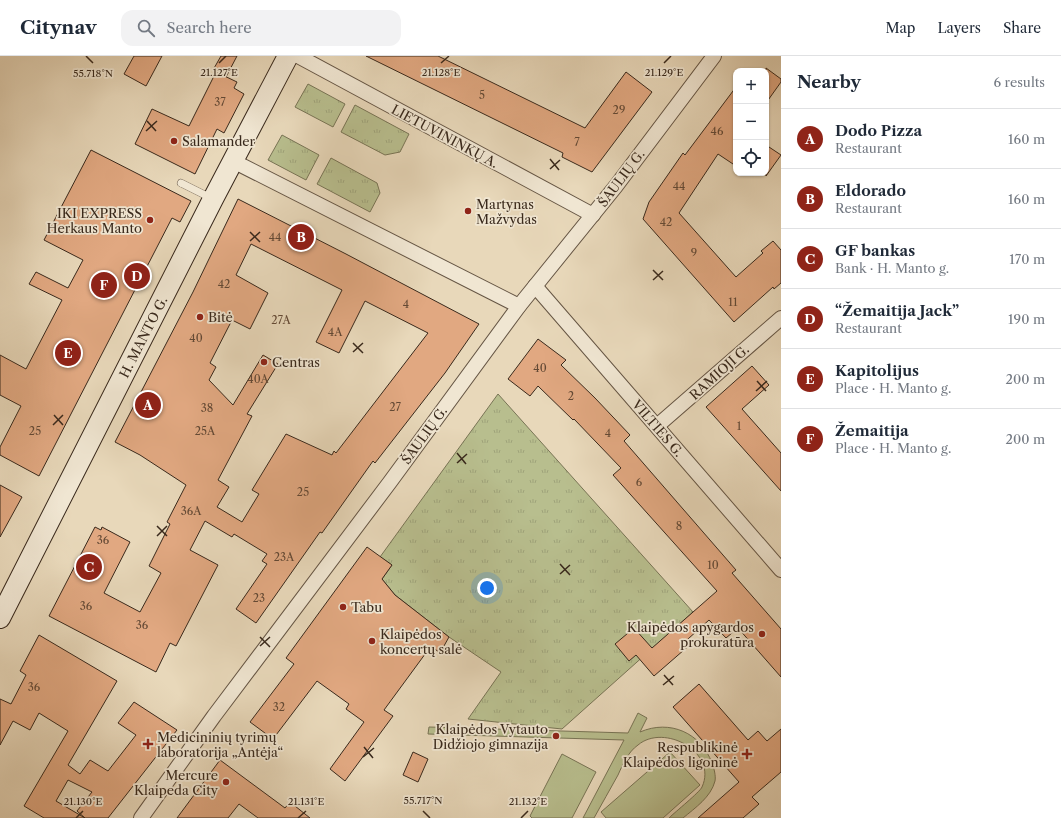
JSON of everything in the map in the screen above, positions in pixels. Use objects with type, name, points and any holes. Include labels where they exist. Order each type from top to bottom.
[{"type":"main road","name":"H. MANTO G.","points":[[0,618],[213,199],[288,56]]},
{"type":"street","name":"LIETUVININKŲ A.","points":[[298,56],[593,215]]},
{"type":"street","name":"ŠAULIŲ G.","points":[[141,818],[214,716],[519,306],[593,215],[714,56]]},
{"type":"street","points":[[233,161],[519,306]]},
{"type":"street","name":"VILTIES G.","points":[[535,286],[781,570]]},
{"type":"street","name":"RAMIOJI G.","points":[[657,426],[781,318]]},
{"type":"lane","points":[[181,183],[213,199]]},
{"type":"green space","points":[[308,84],[345,104],[333,127],[295,107]]},
{"type":"green space","points":[[355,105],[409,134],[400,152],[385,155],[341,132]]},
{"type":"green space","points":[[282,135],[319,155],[306,180],[268,160]]},
{"type":"green space","points":[[331,158],[377,183],[380,193],[370,212],[317,184]]},
{"type":"green space","points":[[498,394],[693,612],[562,729],[468,719],[501,672],[449,637],[395,595],[382,579],[392,565],[380,557]]},
{"type":"green space","points":[[638,713],[647,718],[640,732],[651,728],[662,727],[683,731],[700,744],[712,763],[715,777],[713,787],[702,802],[683,818],[669,818],[700,790],[705,774],[702,763],[696,753],[686,745],[674,739],[661,737],[649,739],[634,748],[626,758],[594,818],[583,818],[624,740],[428,734],[429,727],[628,733]]},
{"type":"green space","points":[[670,752],[700,785],[663,818],[606,818],[601,812]]},
{"type":"green space","points":[[562,754],[596,772],[572,818],[532,818],[530,816]]},
{"type":"building","points":[[134,56],[162,56],[146,86],[124,74]]},
{"type":"building","points":[[221,56],[237,56],[226,77],[213,70]]},
{"type":"building","points":[[366,56],[438,56],[585,128],[626,72],[652,92],[592,172],[562,157],[563,153]]},
{"type":"building","points":[[769,70],[781,79],[781,82],[769,99]]},
{"type":"building","points":[[216,72],[237,82],[234,88],[244,94],[224,133],[217,129],[195,174],[135,144],[152,109],[189,126]]},
{"type":"building","points":[[733,91],[733,164],[718,154],[679,213],[736,277],[763,253],[761,251],[773,241],[781,250],[781,283],[774,289],[773,287],[734,322],[643,219],[649,202],[683,153],[685,155]]},
{"type":"building","points":[[769,147],[781,155],[769,172]]},
{"type":"building","points":[[91,150],[191,201],[180,222],[172,218],[39,476],[0,455],[0,447],[21,406],[0,395],[0,355],[26,369],[62,300],[29,284],[36,272],[68,288],[83,260],[44,240]]},
{"type":"building","points":[[238,199],[479,324],[445,373],[375,463],[373,461],[322,533],[320,532],[256,623],[236,609],[267,564],[262,561],[267,554],[234,534],[232,537],[205,521],[190,550],[218,565],[176,646],[170,643],[156,672],[49,616],[95,527],[101,530],[102,527],[130,542],[104,593],[140,612],[161,573],[149,566],[170,524],[167,522],[186,485],[140,455],[115,442],[193,292]],"holes":[[[251,244],[342,290],[316,342],[339,353],[365,301],[428,333],[336,453],[334,451],[332,455],[286,434],[252,490],[259,494],[242,522],[217,507],[229,487],[218,480],[252,416],[247,414],[278,364],[263,355],[233,405],[209,380],[216,367],[210,363],[232,320],[250,329],[268,293],[236,275]]]},
{"type":"building","points":[[538,339],[566,360],[561,365],[630,435],[624,441],[736,570],[732,573],[781,629],[781,677],[738,628],[726,638],[709,620],[688,639],[692,643],[654,676],[636,655],[629,661],[615,644],[634,628],[652,648],[717,591],[613,475],[621,468],[574,419],[573,420],[538,386],[530,396],[508,379]]},
{"type":"building","points":[[752,366],[769,385],[742,409],[781,453],[781,491],[706,407]]},
{"type":"building","points":[[0,485],[22,497],[0,537]]},
{"type":"building","name":"Klaipėdos koncertų salė","points":[[367,547],[392,565],[382,579],[395,595],[449,637],[440,653],[431,646],[384,710],[393,716],[345,781],[330,769],[364,722],[346,709],[349,704],[317,681],[273,739],[250,722],[294,664],[286,658]]},
{"type":"building","points":[[39,635],[117,681],[68,765],[80,774],[90,760],[108,771],[136,735],[118,723],[134,702],[177,730],[108,818],[85,818],[44,818],[24,806],[68,731],[39,713],[30,730],[13,721],[0,745],[0,699],[11,704],[26,675],[20,671]],"holes":[[[68,780],[92,792],[77,811],[85,818],[56,801]]]},
{"type":"building","name":"Respublikinė Klaipėdos ligoninė","points":[[699,684],[748,740],[758,731],[767,741],[781,729],[781,772],[752,797],[759,804],[743,818],[698,818],[739,782],[673,707]]},
{"type":"building","points":[[413,752],[428,759],[418,782],[403,775]]},
{"type":"building","name":"Mercure Klaipeda City","points":[[220,760],[285,808],[290,802],[310,818],[258,818],[239,804],[228,818],[177,818]]},
{"type":"place","name":"Salamander","points":[[174,141]]},
{"type":"place","name":"Martynas Mažvydas","points":[[468,211]]},
{"type":"place","name":"IKI EXPRESS Herkaus Manto","points":[[150,220]]},
{"type":"place","name":"Eldorado","points":[[301,237]]},
{"type":"place","name":"“Žemaitija Jack”","points":[[137,276]]},
{"type":"place","name":"Žemaitija","points":[[104,285]]},
{"type":"place","name":"Bitė","points":[[200,317]]},
{"type":"place","name":"Kapitolijus","points":[[68,353]]},
{"type":"place","name":"Centras","points":[[264,362]]},
{"type":"place","name":"Dodo Pizza","points":[[148,405]]},
{"type":"place","name":"GF bankas","points":[[89,567]]},
{"type":"place","name":"Tabu","points":[[343,607]]},
{"type":"place","name":"Klaipėdos apygardos prokuratūra","points":[[762,634]]},
{"type":"place","name":"Klaipėdos koncertų salė","points":[[372,641]]},
{"type":"place","name":"Klaipėdos Vytauto Didžiojo gimnazija","points":[[556,736]]},
{"type":"place","name":"Medicininių tyrimų laboratorija „Antėja“","points":[[148,744]]},
{"type":"place","name":"Respublikinė Klaipėdos ligoninė","points":[[747,754]]},
{"type":"place","name":"Mercure Klaipeda City","points":[[226,782]]}]
